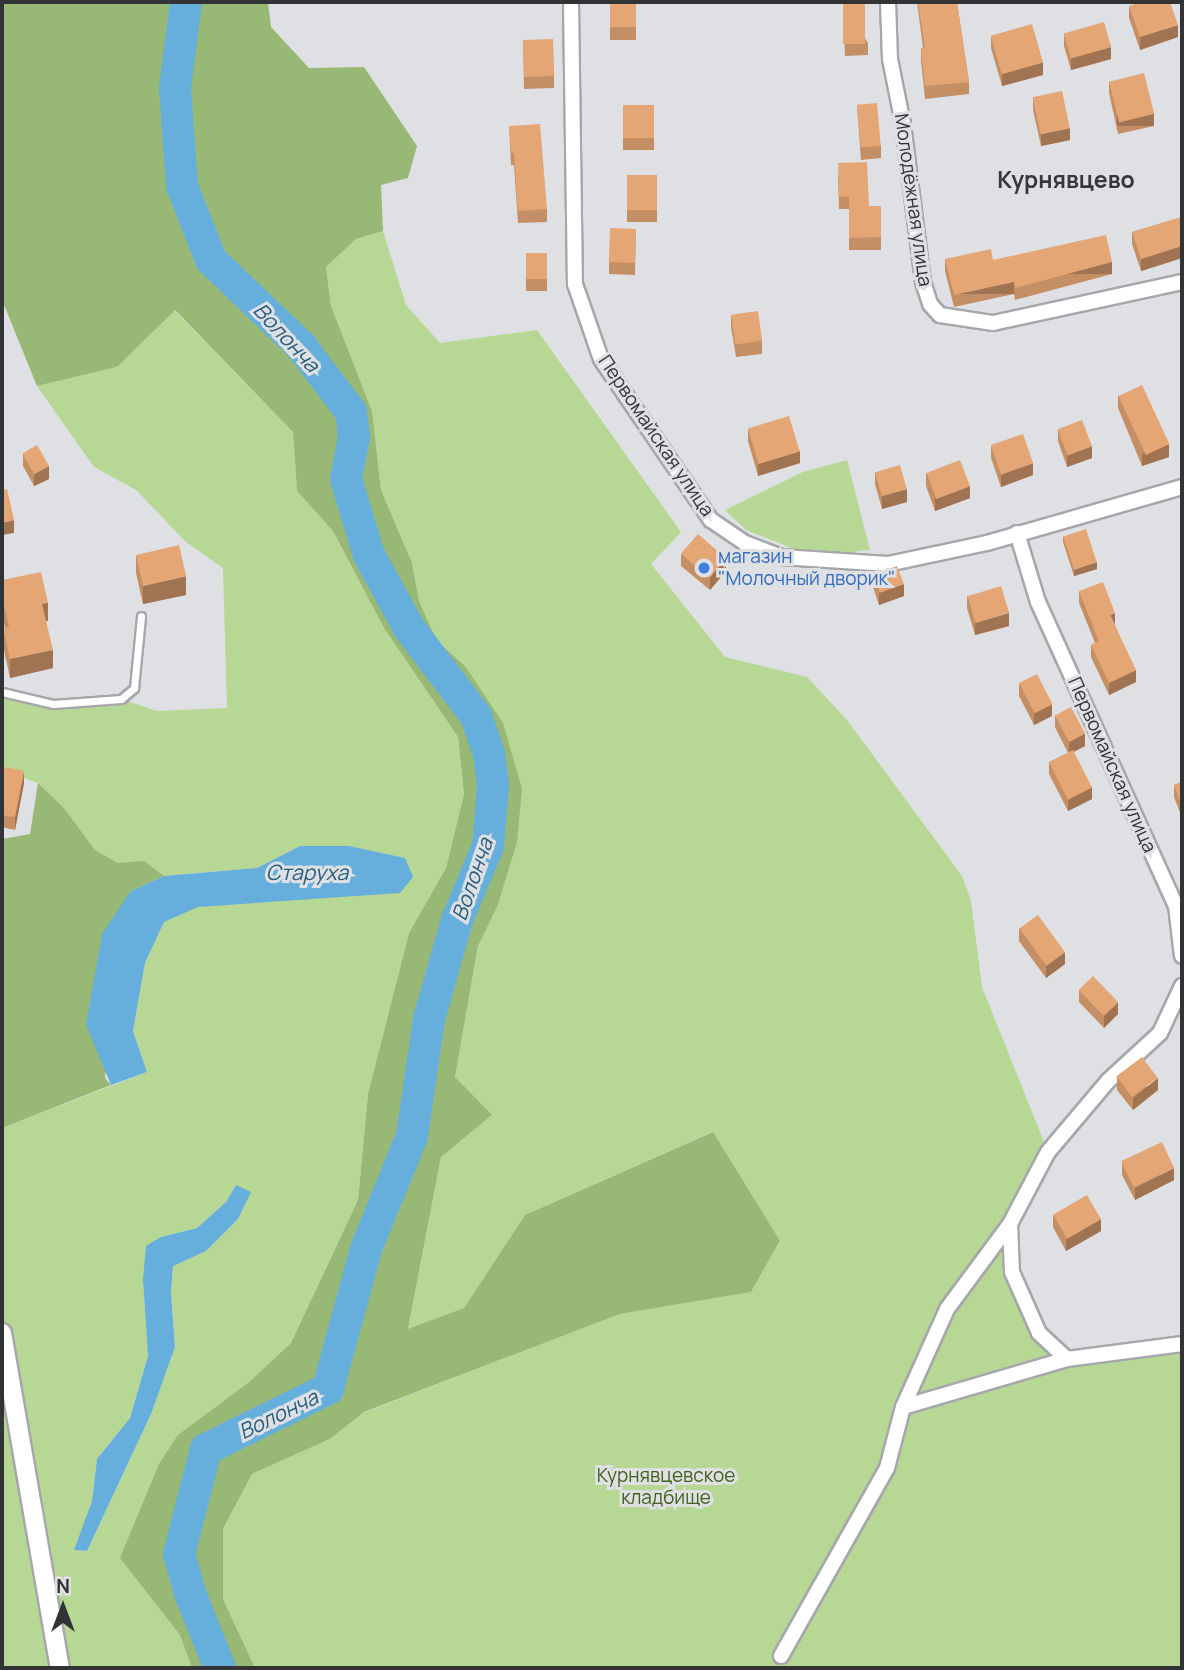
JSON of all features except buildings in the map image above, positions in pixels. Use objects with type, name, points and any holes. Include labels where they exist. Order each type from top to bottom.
[{"type":"street","name":"Первомайская улица","points":[[571,2],[575,284],[600,359],[711,520],[744,543],[782,557],[888,564],[987,543],[1017,533],[1038,602],[1176,906],[1182,956]]},
{"type":"street","name":"Молодёжная улица","points":[[888,2],[891,58],[903,124],[923,282],[930,304],[940,316],[993,323],[1182,282]]},
{"type":"street","points":[[1017,533],[1182,487]]},
{"type":"street","points":[[781,1656],[887,1468],[903,1407],[947,1309],[1010,1224],[1048,1152],[1108,1082],[1160,1033],[1182,986]]},
{"type":"street","points":[[1010,1224],[1012,1272],[1039,1333],[1067,1359]]},
{"type":"street","points":[[2,1333],[60,1668]]},
{"type":"street","points":[[903,1407],[1067,1359],[1182,1344]]},
{"type":"lane","points":[[2,692],[53,704],[121,699],[134,688],[141,616]]},
{"type":"green space","points":[[2,2],[268,2],[271,27],[309,68],[364,67],[417,146],[408,178],[381,185],[383,231],[356,239],[326,267],[331,306],[372,411],[381,490],[412,563],[419,601],[437,641],[465,666],[503,723],[522,789],[517,842],[497,907],[478,946],[455,1077],[492,1115],[441,1157],[408,1329],[464,1308],[525,1215],[713,1132],[780,1241],[751,1292],[620,1314],[364,1412],[330,1439],[252,1474],[223,1529],[223,1599],[255,1668],[192,1668],[180,1635],[120,1558],[159,1464],[178,1435],[248,1383],[291,1343],[358,1200],[368,1094],[409,933],[446,868],[464,794],[458,737],[384,628],[333,531],[297,491],[293,432],[175,310],[117,367],[37,386],[2,300]]},
{"type":"green space","name":"Курнявцевское кладбище","points":[[383,231],[406,305],[440,343],[537,330],[681,532],[651,564],[725,657],[807,677],[847,720],[962,876],[971,901],[982,987],[1048,1152],[1010,1224],[1012,1272],[1039,1332],[1067,1359],[1182,1344],[1182,1668],[255,1668],[223,1599],[223,1529],[252,1474],[330,1439],[363,1413],[620,1314],[751,1292],[780,1242],[712,1132],[525,1215],[464,1308],[408,1330],[441,1157],[491,1116],[455,1077],[478,946],[497,907],[465,666],[437,641],[419,601],[412,563],[381,490],[372,411],[331,306],[326,267],[356,239]]},
{"type":"green space","points":[[174,310],[293,432],[297,491],[333,531],[384,628],[458,737],[464,794],[446,868],[409,933],[368,1094],[358,1200],[291,1343],[248,1383],[120,1557],[180,1635],[192,1668],[2,1668],[2,1128],[147,1072],[133,1031],[145,963],[164,922],[197,907],[245,902],[404,858],[348,846],[300,846],[257,868],[164,876],[144,862],[118,863],[95,850],[64,808],[38,783],[2,770],[2,692],[53,704],[121,699],[157,711],[227,708],[223,568],[186,542],[136,490],[94,467],[37,386],[117,367]],"holes":[[[236,1185],[238,1219],[206,1251],[173,1265],[171,1293],[175,1347],[151,1414],[87,1551],[75,1550],[92,1501],[97,1459],[130,1418],[148,1356],[143,1280],[161,1237],[197,1228],[226,1202]]]},
{"type":"green space","points":[[847,460],[870,550],[841,553],[799,551],[746,530],[725,510],[803,472]]},
{"type":"green space","points":[[38,783],[64,808],[95,850],[118,863],[144,861],[164,876],[131,891],[105,1078],[111,1085],[2,1128],[2,839],[30,834]]},
{"type":"water","name":"Старуха","points":[[300,846],[349,846],[405,858],[413,877],[400,893],[198,907],[164,922],[145,963],[133,1031],[147,1072],[111,1085],[86,1025],[102,934],[131,891],[164,876],[257,868]]},
{"type":"water","points":[[236,1185],[251,1192],[238,1219],[206,1251],[173,1266],[171,1293],[175,1347],[151,1414],[87,1551],[74,1550],[92,1501],[97,1459],[130,1418],[148,1356],[143,1280],[146,1246],[161,1237],[197,1228],[226,1202]]},
{"type":"waterway","name":"Волонча","points":[[186,2],[175,88],[182,186],[211,260],[301,346],[351,412],[354,437],[346,479],[369,555],[409,628],[476,716],[489,753],[493,785],[488,846],[457,920],[429,1019],[412,1136],[366,1249],[328,1389],[206,1449],[179,1554],[191,1596],[220,1668]]},
{"type":"place","name":"магазин \"Молочный дворик\"","points":[[704,568]]},
{"type":"district","name":"Курнявцево","points":[[1066,179]]}]
